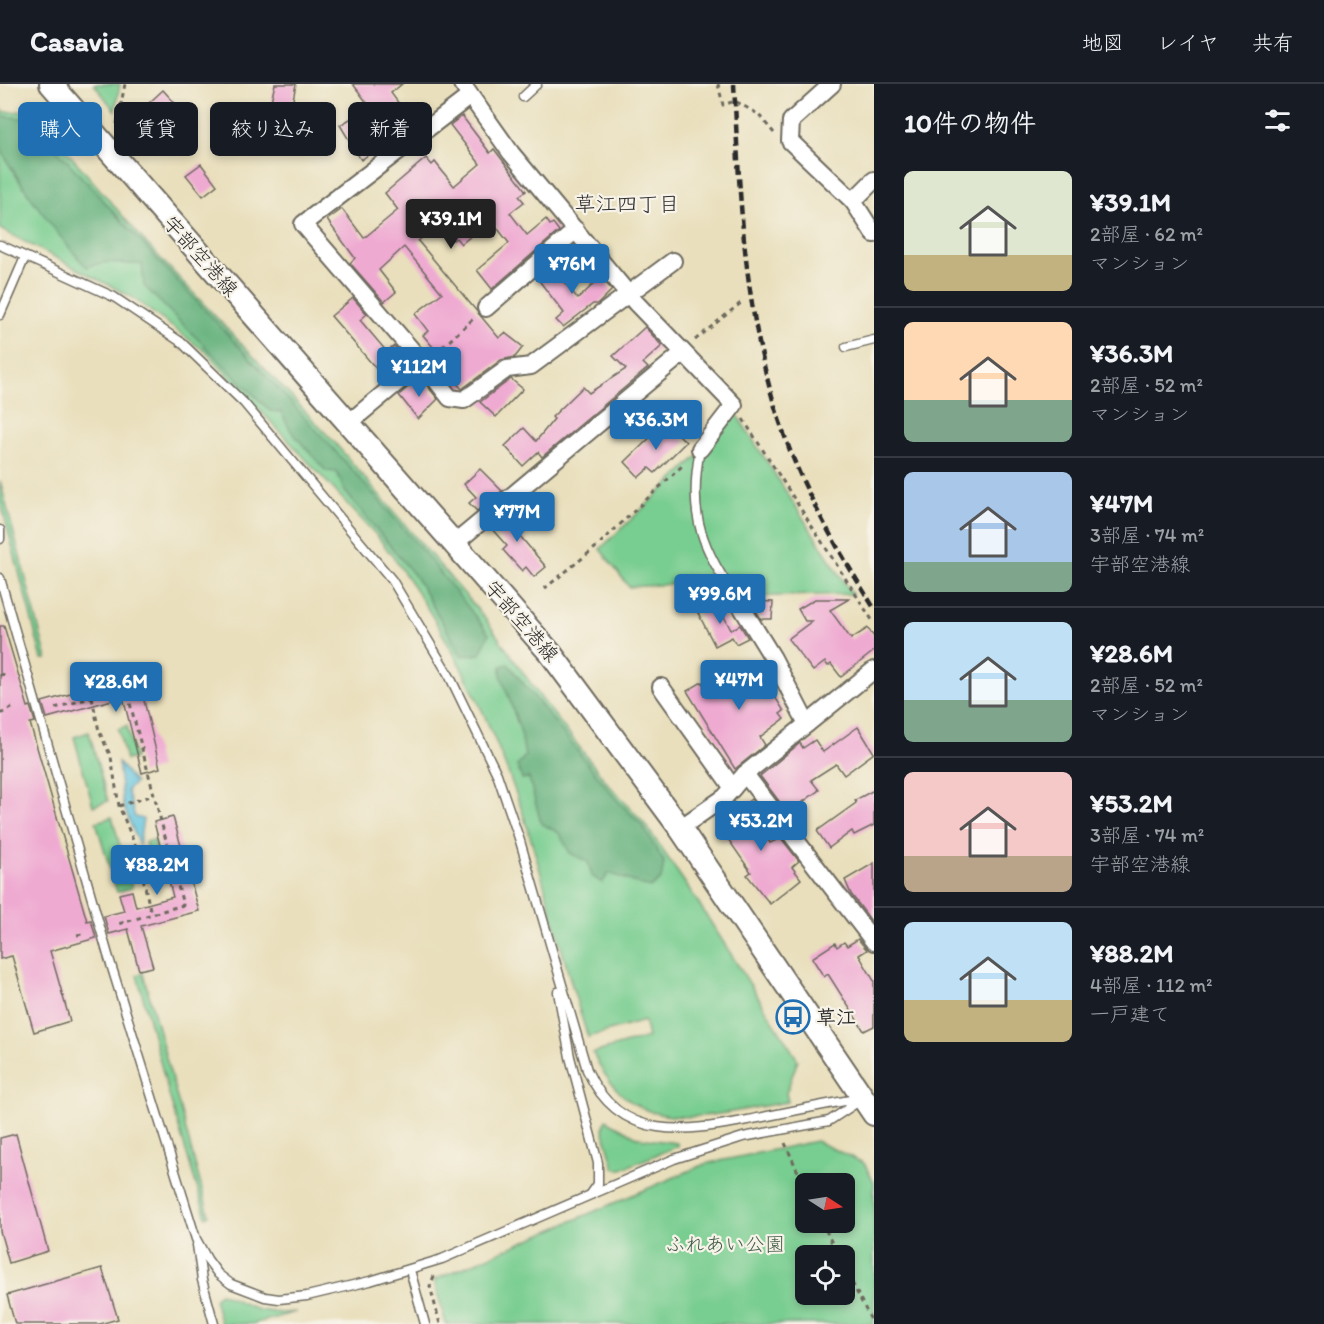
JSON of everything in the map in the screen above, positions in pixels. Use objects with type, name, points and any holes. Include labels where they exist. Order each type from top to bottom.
[{"type":"main road","name":"宇部空港線","points":[[51,84],[188,243],[350,422],[551,654],[680,828],[869,1106]]},
{"type":"street","points":[[832,84],[791,121],[790,141],[853,201],[874,234]]},
{"type":"street","points":[[673,261],[630,295],[618,299],[531,366],[507,369],[464,400],[450,398],[423,363],[303,224],[466,90],[511,153],[630,295],[682,353],[734,405],[700,449]]},
{"type":"street","points":[[853,201],[874,180]]},
{"type":"street","points":[[486,308],[576,230]]},
{"type":"street","points":[[454,544],[682,353]]},
{"type":"street","points":[[350,422],[423,363]]},
{"type":"street","points":[[731,590],[773,658],[807,724]]},
{"type":"street","points":[[680,828],[725,796],[745,774],[874,670]]},
{"type":"street","points":[[661,687],[733,788]]},
{"type":"street","points":[[745,774],[874,942]]},
{"type":"lane","points":[[523,97],[537,84]]},
{"type":"lane","points":[[0,244],[114,297],[181,342],[244,403],[385,571],[421,626],[485,747],[520,841],[551,952],[594,1086],[611,1107],[635,1122],[663,1129],[697,1128],[869,1106]]},
{"type":"lane","points":[[0,315],[25,257]]},
{"type":"lane","points":[[846,347],[874,340]]},
{"type":"lane","points":[[700,449],[695,480],[696,516],[706,549],[731,590]]},
{"type":"lane","points":[[0,530],[0,539]]},
{"type":"lane","points":[[0,578],[108,956],[196,1239],[202,1280],[214,1324]]},
{"type":"lane","points":[[551,952],[570,1057],[598,1163],[598,1184],[588,1196]]},
{"type":"lane","points":[[196,1239],[218,1274],[248,1293],[293,1299],[410,1270],[474,1246],[674,1159],[719,1143],[829,1121],[869,1106]]},
{"type":"lane","points":[[410,1270],[425,1324]]},
{"type":"path","points":[[121,102],[125,84]]},
{"type":"path","points":[[718,84],[723,105],[735,101],[758,114],[779,138],[790,141]]},
{"type":"path","points":[[682,353],[742,302]]},
{"type":"path","points":[[423,363],[486,308]]},
{"type":"path","points":[[734,405],[874,623]]},
{"type":"path","points":[[544,589],[595,548],[700,449]]},
{"type":"path","points":[[0,675],[5,674]]},
{"type":"path","points":[[55,708],[126,688],[183,905],[115,925]]},
{"type":"path","points":[[92,698],[99,730],[111,757],[119,806],[137,850],[151,914]]},
{"type":"path","points":[[0,714],[14,707]]},
{"type":"path","points":[[119,806],[154,795]]},
{"type":"path","points":[[77,935],[82,934]]},
{"type":"path","points":[[785,1143],[798,1173]]},
{"type":"path","points":[[434,1276],[430,1286],[440,1324]]},
{"type":"path","points":[[855,1289],[873,1324]]},
{"type":"green space","points":[[94,84],[120,84],[114,110]]},
{"type":"green space","points":[[0,108],[4,112],[18,112],[18,156],[71,156],[146,243],[334,442],[484,617],[541,698],[608,784],[644,823],[696,899],[798,1060],[786,1093],[788,1102],[702,1116],[676,1116],[652,1112],[630,1101],[610,1082],[593,1053],[648,1037],[644,1021],[588,1037],[529,834],[507,769],[460,665],[422,599],[401,568],[378,537],[206,352],[130,296],[0,229]]},
{"type":"green space","points":[[0,116],[18,118],[18,156],[63,156],[322,436],[435,566],[489,634],[480,654],[462,656],[415,576],[344,490],[337,472],[326,471],[291,431],[281,412],[270,411],[144,286],[142,264],[108,262],[87,267],[78,258],[38,207],[13,170],[0,144]]},
{"type":"green space","points":[[735,412],[852,594],[741,597],[719,581],[629,587],[600,549],[702,452]]},
{"type":"green space","points":[[0,481],[47,659],[42,659],[0,500]]},
{"type":"green space","points":[[508,664],[616,799],[642,825],[664,862],[661,879],[650,888],[609,873],[602,883],[592,876],[588,862],[570,853],[559,833],[541,823],[529,778],[522,779],[517,766],[525,756],[521,733],[501,675],[501,666]]},
{"type":"green space","points":[[127,726],[135,758],[126,760],[118,729]]},
{"type":"green space","points":[[89,732],[108,801],[93,806],[74,737]]},
{"type":"green space","points":[[112,817],[132,888],[117,892],[96,822]]},
{"type":"green space","points":[[154,840],[162,872],[153,875],[145,842]]},
{"type":"green space","points":[[143,973],[209,1215],[206,1217],[169,1095],[137,975]]},
{"type":"green space","points":[[606,1120],[639,1138],[677,1143],[678,1146],[619,1170],[614,1168],[603,1129]]},
{"type":"green space","name":"ふれあい公園","points":[[816,1141],[864,1163],[874,1182],[874,1324],[446,1324],[434,1280],[705,1164]]},
{"type":"green space","points":[[220,1293],[259,1310],[281,1313],[296,1312],[252,1324],[221,1324],[214,1299]]},
{"type":"water","points":[[118,762],[135,783],[127,790],[135,817],[143,819],[139,845],[123,805]]},
{"type":"building","points":[[275,84],[296,84],[293,102],[271,101]]},
{"type":"building","points":[[353,84],[402,84],[391,93],[398,102],[366,102]]},
{"type":"building","points":[[163,90],[174,102],[150,102]]},
{"type":"building","points":[[462,116],[490,153],[494,149],[526,191],[519,196],[524,202],[510,213],[527,235],[546,219],[550,225],[553,223],[559,231],[492,289],[477,270],[509,243],[491,220],[461,244],[456,238],[453,240],[440,223],[418,241],[499,338],[505,333],[523,347],[515,357],[501,360],[462,389],[450,376],[454,372],[423,335],[428,331],[415,314],[442,293],[404,247],[379,270],[396,292],[384,302],[350,263],[355,258],[327,220],[342,209],[364,238],[398,210],[385,193],[426,158],[432,165],[435,162],[454,186],[480,164],[450,125]]},
{"type":"building","points":[[348,120],[348,138],[340,125]]},
{"type":"building","points":[[201,164],[217,185],[203,196],[186,175]]},
{"type":"building","points":[[551,265],[578,299],[601,277],[612,290],[598,304],[593,304],[563,327],[556,320],[564,313],[537,278]]},
{"type":"building","points":[[353,298],[367,314],[360,320],[387,352],[394,346],[407,361],[385,379],[331,316]]},
{"type":"building","points":[[645,327],[662,346],[643,363],[648,368],[542,457],[538,452],[523,466],[505,446],[524,428],[536,441],[554,419],[552,417],[583,387],[589,393],[626,369],[613,356]]},
{"type":"building","points":[[420,377],[438,399],[418,419],[399,395]]},
{"type":"building","points":[[511,379],[523,389],[496,417],[480,402]]},
{"type":"building","points":[[666,422],[686,442],[655,473],[649,468],[639,477],[625,462]]},
{"type":"building","points":[[480,469],[502,491],[477,511],[469,503],[476,497],[464,484]]},
{"type":"building","points":[[513,509],[529,527],[520,536],[546,567],[534,577],[526,567],[522,571],[503,550],[507,546],[490,527]]},
{"type":"building","points":[[815,599],[849,599],[830,610],[851,639],[868,628],[874,637],[874,651],[841,677],[831,664],[828,666],[825,662],[813,671],[788,639],[812,621],[805,621],[798,609]]},
{"type":"building","points":[[716,601],[731,630],[740,625],[748,638],[736,644],[732,637],[715,646],[697,611]]},
{"type":"building","points":[[754,601],[773,602],[772,619],[761,619],[754,607]]},
{"type":"building","points":[[0,626],[4,626],[28,707],[30,706],[35,722],[30,723],[87,921],[91,920],[96,938],[50,951],[70,1021],[34,1032],[12,956],[0,959]]},
{"type":"building","points":[[753,662],[756,667],[761,664],[769,679],[765,681],[784,711],[780,714],[784,719],[760,737],[765,745],[735,769],[687,691],[702,682],[705,687]]},
{"type":"building","points":[[138,675],[160,768],[142,773],[123,697],[47,718],[42,702]]},
{"type":"building","points":[[858,727],[874,753],[844,775],[836,764],[811,780],[819,790],[788,813],[760,776],[800,743],[803,748],[815,740],[823,752]]},
{"type":"building","points":[[874,790],[874,825],[854,835],[852,831],[829,848],[817,831],[856,803],[855,800]]},
{"type":"building","points":[[751,799],[772,827],[764,833],[770,843],[781,838],[799,861],[792,867],[801,879],[770,904],[747,875],[751,872],[717,823]]},
{"type":"building","points":[[173,817],[199,911],[141,926],[153,967],[139,970],[128,929],[109,934],[104,916],[124,911],[119,894],[132,891],[136,907],[173,897],[154,822]]},
{"type":"building","points":[[874,863],[874,925],[851,894],[845,880]]},
{"type":"building","points":[[858,939],[867,950],[859,955],[874,981],[874,1026],[864,1031],[828,974],[824,977],[812,958],[835,943],[837,947],[844,942],[847,946]]},
{"type":"building","points":[[16,1134],[48,1251],[9,1263],[0,1231],[0,1138]]},
{"type":"building","points":[[102,1268],[118,1319],[100,1324],[15,1324],[7,1295]]},
{"type":"railway","points":[[734,84],[746,261],[760,348],[771,391],[784,434],[802,479],[836,545],[874,608]]},
{"type":"place","name":"草江","points":[[793,1017]]},
{"type":"district","name":"草江四丁目","points":[[627,204]]}]
